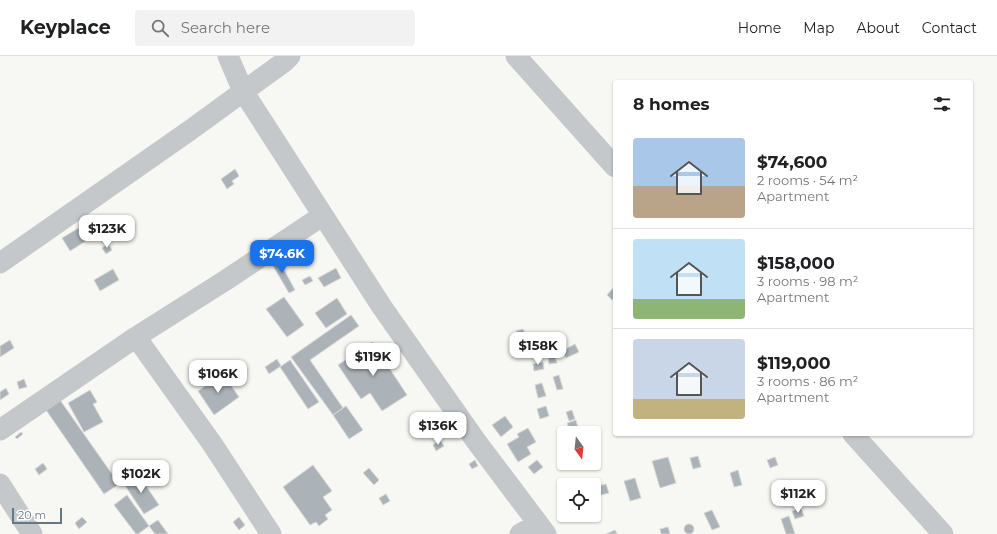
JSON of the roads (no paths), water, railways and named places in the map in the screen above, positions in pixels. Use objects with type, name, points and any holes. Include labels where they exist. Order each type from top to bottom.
[{"type":"street","points":[[228,56],[243,92],[382,307],[476,442],[542,529],[520,534]]},
{"type":"street","points":[[0,263],[189,131],[284,62],[290,56]]},
{"type":"street","points":[[516,56],[613,165]]},
{"type":"street","points":[[0,430],[136,337],[226,280],[322,216]]},
{"type":"street","points":[[136,337],[213,445],[272,534]]},
{"type":"street","points":[[855,436],[943,534]]},
{"type":"street","points":[[0,484],[32,534]]}]
